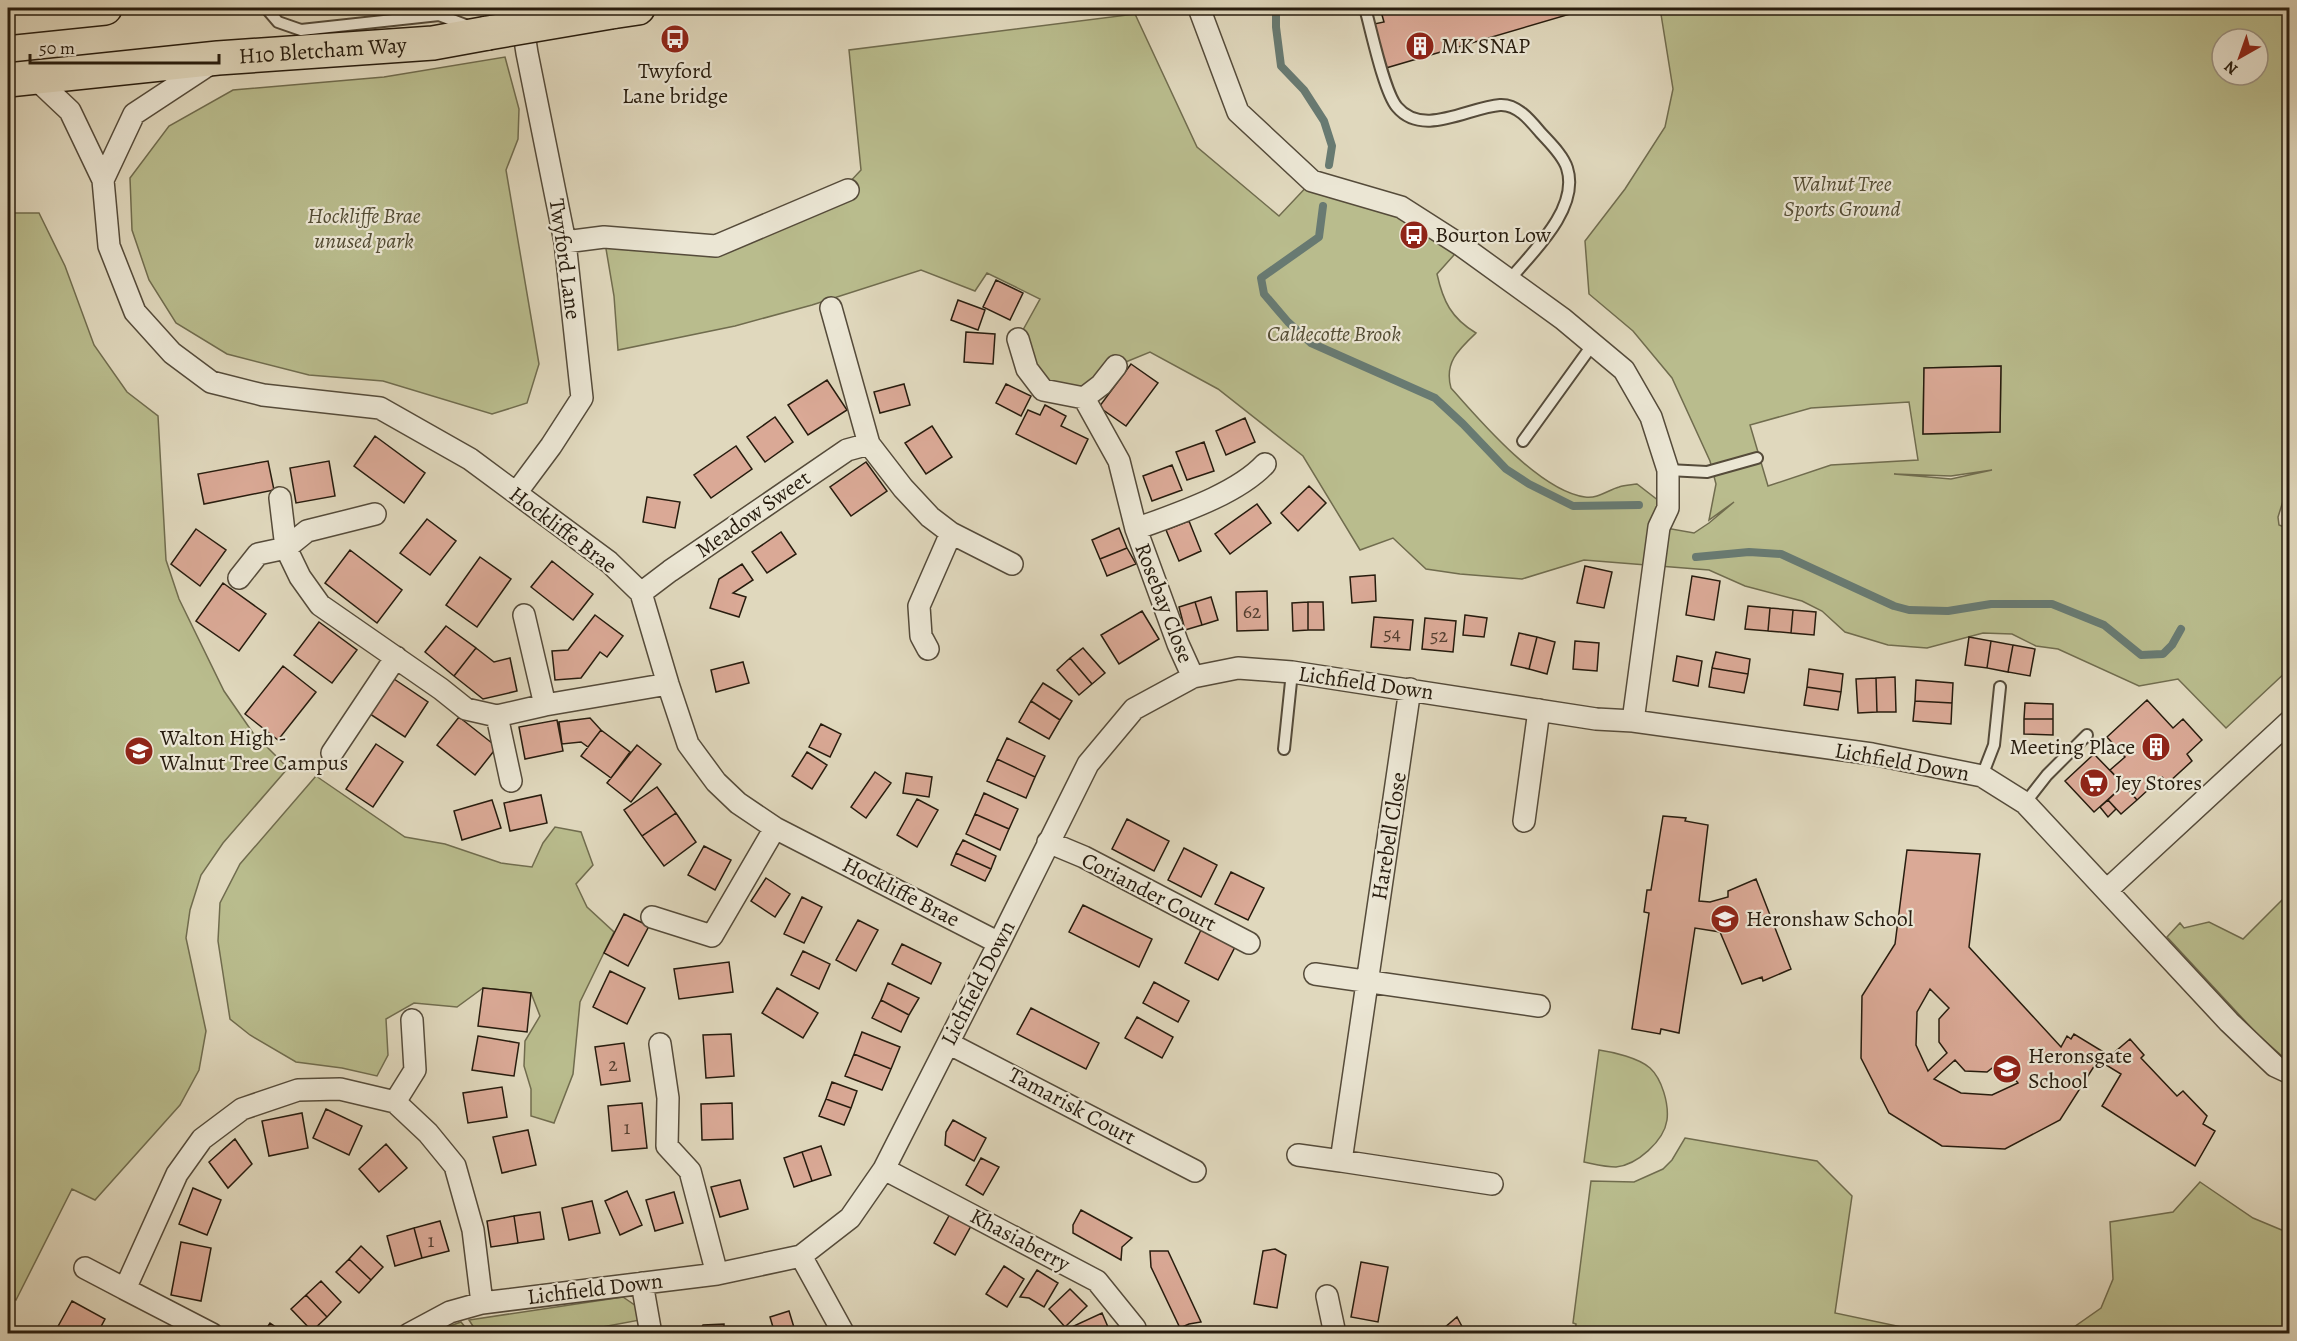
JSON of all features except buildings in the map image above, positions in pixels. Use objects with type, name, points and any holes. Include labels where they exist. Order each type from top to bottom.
[{"type":"highway","points":[[8,18],[105,8]]},
{"type":"highway","name":"H10 Bletcham Way","points":[[21,79],[218,58],[434,43],[624,10]]},
{"type":"street","name":"Twyford Lane","points":[[516,493],[551,446],[582,398],[566,242],[527,53],[520,8]]},
{"type":"street","points":[[1199,8],[1238,112],[1312,182],[1401,207],[1462,246],[1509,280],[1624,370],[1651,417],[1668,470],[1668,508],[1659,527],[1634,721]]},
{"type":"street","points":[[103,180],[134,114],[218,58]]},
{"type":"street","name":"Hockliffe Brae","points":[[21,79],[70,111],[103,180],[109,246],[135,312],[172,353],[211,382],[263,395],[380,408],[470,459],[609,562],[641,593],[688,744],[716,782],[738,803],[775,828],[999,943]]},
{"type":"street","points":[[566,242],[604,237],[716,246],[848,190]]},
{"type":"street","points":[[831,308],[869,444],[903,489],[930,517],[951,532],[1012,564]]},
{"type":"street","points":[[1018,339],[1026,369],[1043,390],[1084,398],[1101,385],[1116,366]]},
{"type":"street","name":"Rosebay Close","points":[[1084,398],[1119,461],[1136,529],[1178,644],[1193,677]]},
{"type":"street","name":"Meadow Sweet","points":[[641,593],[847,450],[869,444]]},
{"type":"street","name":"Rosebay Close","points":[[1136,529],[1192,509],[1254,475],[1265,464]]},
{"type":"street","points":[[280,498],[286,548],[300,577],[320,605],[466,709],[497,716],[545,705],[668,684]]},
{"type":"street","points":[[239,578],[258,554],[286,548],[307,531],[375,514]]},
{"type":"street","points":[[928,649],[921,636],[919,606],[951,532]]},
{"type":"street","points":[[524,615],[545,705]]},
{"type":"street","points":[[332,753],[396,657]]},
{"type":"street","name":"Lichfield Down","points":[[409,1334],[450,1312],[482,1303],[717,1274],[801,1256],[850,1218],[884,1169],[1088,764],[1134,709],[1193,677],[1238,668],[1292,672],[1596,719],[1634,721],[1872,754],[1982,776],[2025,803],[2229,1022],[2275,1066],[2289,1073]]},
{"type":"street","name":"Harebell Close","points":[[1341,1161],[1410,689]]},
{"type":"street","points":[[1524,821],[1539,710]]},
{"type":"street","points":[[497,716],[511,782]]},
{"type":"street","points":[[2107,890],[2289,721]]},
{"type":"street","points":[[652,917],[712,936],[775,828]]},
{"type":"street","name":"Coriander Court","points":[[1048,842],[1084,858],[1249,943]]},
{"type":"street","points":[[1315,974],[1539,1006]]},
{"type":"street","points":[[395,1102],[415,1070],[412,1020]]},
{"type":"street","name":"Tamarisk Court","points":[[948,1043],[1196,1171]]},
{"type":"street","points":[[660,1044],[668,1098],[667,1146],[690,1171],[710,1239],[717,1274]]},
{"type":"street","points":[[125,1289],[177,1174],[202,1139],[242,1109],[298,1090],[340,1089],[395,1102],[428,1133],[455,1166],[473,1230],[482,1303]]},
{"type":"street","points":[[1298,1155],[1492,1184]]},
{"type":"street","name":"Khasiaberry","points":[[884,1169],[1097,1281],[1135,1328],[1136,1334]]},
{"type":"street","points":[[801,1256],[844,1334]]},
{"type":"street","points":[[85,1268],[212,1334]]},
{"type":"street","points":[[642,1283],[651,1334]]},
{"type":"street","points":[[1328,1296],[1335,1334]]},
{"type":"lane","points":[[266,8],[278,22],[302,30],[439,15],[488,33]]},
{"type":"lane","points":[[1365,8],[1386,84],[1397,107],[1413,118],[1444,121],[1502,105],[1521,112],[1553,145],[1567,166],[1570,188],[1557,221],[1509,280]]},
{"type":"lane","points":[[1523,441],[1593,344]]},
{"type":"lane","points":[[1668,470],[1707,472],[1757,458]]},
{"type":"lane","points":[[1284,749],[1292,672]]},
{"type":"lane","points":[[1982,776],[1994,745],[2000,687]]},
{"type":"lane","points":[[2025,803],[2047,776],[2087,735]]},
{"type":"green space","points":[[1660,8],[2289,8],[2290,479],[2278,517],[2279,525],[2289,529],[2289,669],[2226,728],[2178,679],[2139,686],[2058,649],[2036,646],[2012,634],[1983,633],[1927,648],[1888,645],[1845,632],[1822,611],[1802,601],[1745,586],[1709,570],[1584,560],[1522,579],[1426,569],[1393,538],[1360,550],[1303,456],[1218,389],[1150,352],[1116,366],[1084,398],[1043,390],[1018,339],[1040,299],[987,273],[975,291],[921,270],[812,305],[735,326],[618,350],[614,296],[604,237],[716,246],[847,185],[861,170],[849,50],[1135,14],[1197,147],[1279,216],[1312,181],[1401,207],[1462,246],[1437,274],[1449,308],[1460,321],[1476,333],[1458,351],[1451,364],[1449,379],[1451,388],[1512,453],[1549,482],[1568,492],[1585,497],[1594,497],[1619,487],[1637,484],[1668,508],[1660,527],[1694,533],[1734,502],[1709,520],[1716,484],[1710,461],[1672,378],[1633,331],[1589,294],[1585,241],[1625,189],[1665,127],[1673,89]],"holes":[[[2001,366],[2000,432],[1923,434],[1924,368]],[[1909,402],[1918,460],[1831,465],[1768,486],[1750,425],[1811,408]],[[1992,470],[1951,479],[1894,474],[1951,476]]]},
{"type":"green space","name":"Hockliffe Brae unused park","points":[[505,57],[519,109],[518,139],[506,170],[539,364],[527,403],[492,414],[383,381],[309,375],[227,354],[176,323],[149,280],[132,230],[130,178],[169,126],[233,90],[384,77]]},
{"type":"green space","name":"Walton High - Walnut Tree Campus","points":[[8,213],[39,213],[65,266],[94,345],[127,392],[158,416],[166,560],[179,599],[224,691],[253,733],[288,768],[223,843],[201,875],[190,910],[186,938],[206,1031],[199,1070],[180,1105],[95,1200],[72,1189],[16,1300],[8,1295]]},
{"type":"green space","points":[[316,776],[405,837],[445,844],[501,863],[532,867],[543,843],[555,827],[581,832],[593,865],[576,884],[587,907],[614,932],[580,1002],[573,1074],[554,1123],[531,1116],[531,1089],[524,1066],[525,1041],[540,1016],[531,993],[483,988],[457,1007],[414,1003],[386,1019],[388,1055],[377,1076],[342,1068],[296,1062],[250,1035],[230,1019],[218,941],[220,903],[240,864]]},
{"type":"green space","points":[[2289,893],[2289,1059],[2282,1056],[2258,1035],[2167,937],[2180,923],[2184,928],[2209,922],[2243,939]]},
{"type":"green space","points":[[1599,1050],[1633,1058],[1650,1068],[1661,1085],[1667,1107],[1665,1128],[1655,1144],[1641,1157],[1616,1167],[1584,1162]]},
{"type":"green space","points":[[1685,1138],[1817,1161],[1852,1196],[1835,1313],[1930,1333],[1575,1333],[1576,1324],[1573,1323],[1591,1181],[1634,1182],[1663,1169],[1672,1160]]},
{"type":"green space","points":[[2200,1182],[2253,1218],[2289,1233],[2289,1333],[2026,1333],[2071,1329],[2101,1308],[2113,1279],[2110,1222],[2173,1212]]},
{"type":"green space","points":[[623,1297],[636,1306],[640,1320],[570,1333],[478,1334],[469,1320]]},
{"type":"green space","points":[[461,1322],[470,1333],[428,1334]]},
{"type":"waterway","points":[[1276,8],[1281,66],[1304,90],[1324,121],[1332,146],[1329,165]]},
{"type":"waterway","points":[[1323,206],[1319,237],[1261,278],[1264,294],[1288,322],[1311,343],[1435,398],[1506,469],[1529,484],[1573,506],[1639,505]]},
{"type":"waterway","points":[[1696,557],[1749,552],[1781,554],[1894,606],[1909,610],[1948,611],[1991,604],[2052,604],[2104,625],[2141,655],[2163,654],[2172,645],[2181,629]]},
{"type":"place","name":"Twyford Lane bridge","points":[[675,39]]},
{"type":"place","name":"MK SNAP","points":[[1420,46]]},
{"type":"place","name":"Bourton Low","points":[[1414,235]]},
{"type":"place","name":"Meeting Place","points":[[2156,747]]},
{"type":"place","name":"Walton High - Walnut Tree Campus","points":[[139,751]]},
{"type":"place","name":"Jey Stores","points":[[2094,783]]},
{"type":"place","name":"Heronshaw School","points":[[1725,919]]},
{"type":"place","name":"Heronsgate School","points":[[2007,1069]]},
{"type":"park label","name":"Walnut Tree Sports Ground","points":[[1842,196]]},
{"type":"park label","name":"Caldecotte Brook","points":[[1334,334]]}]
